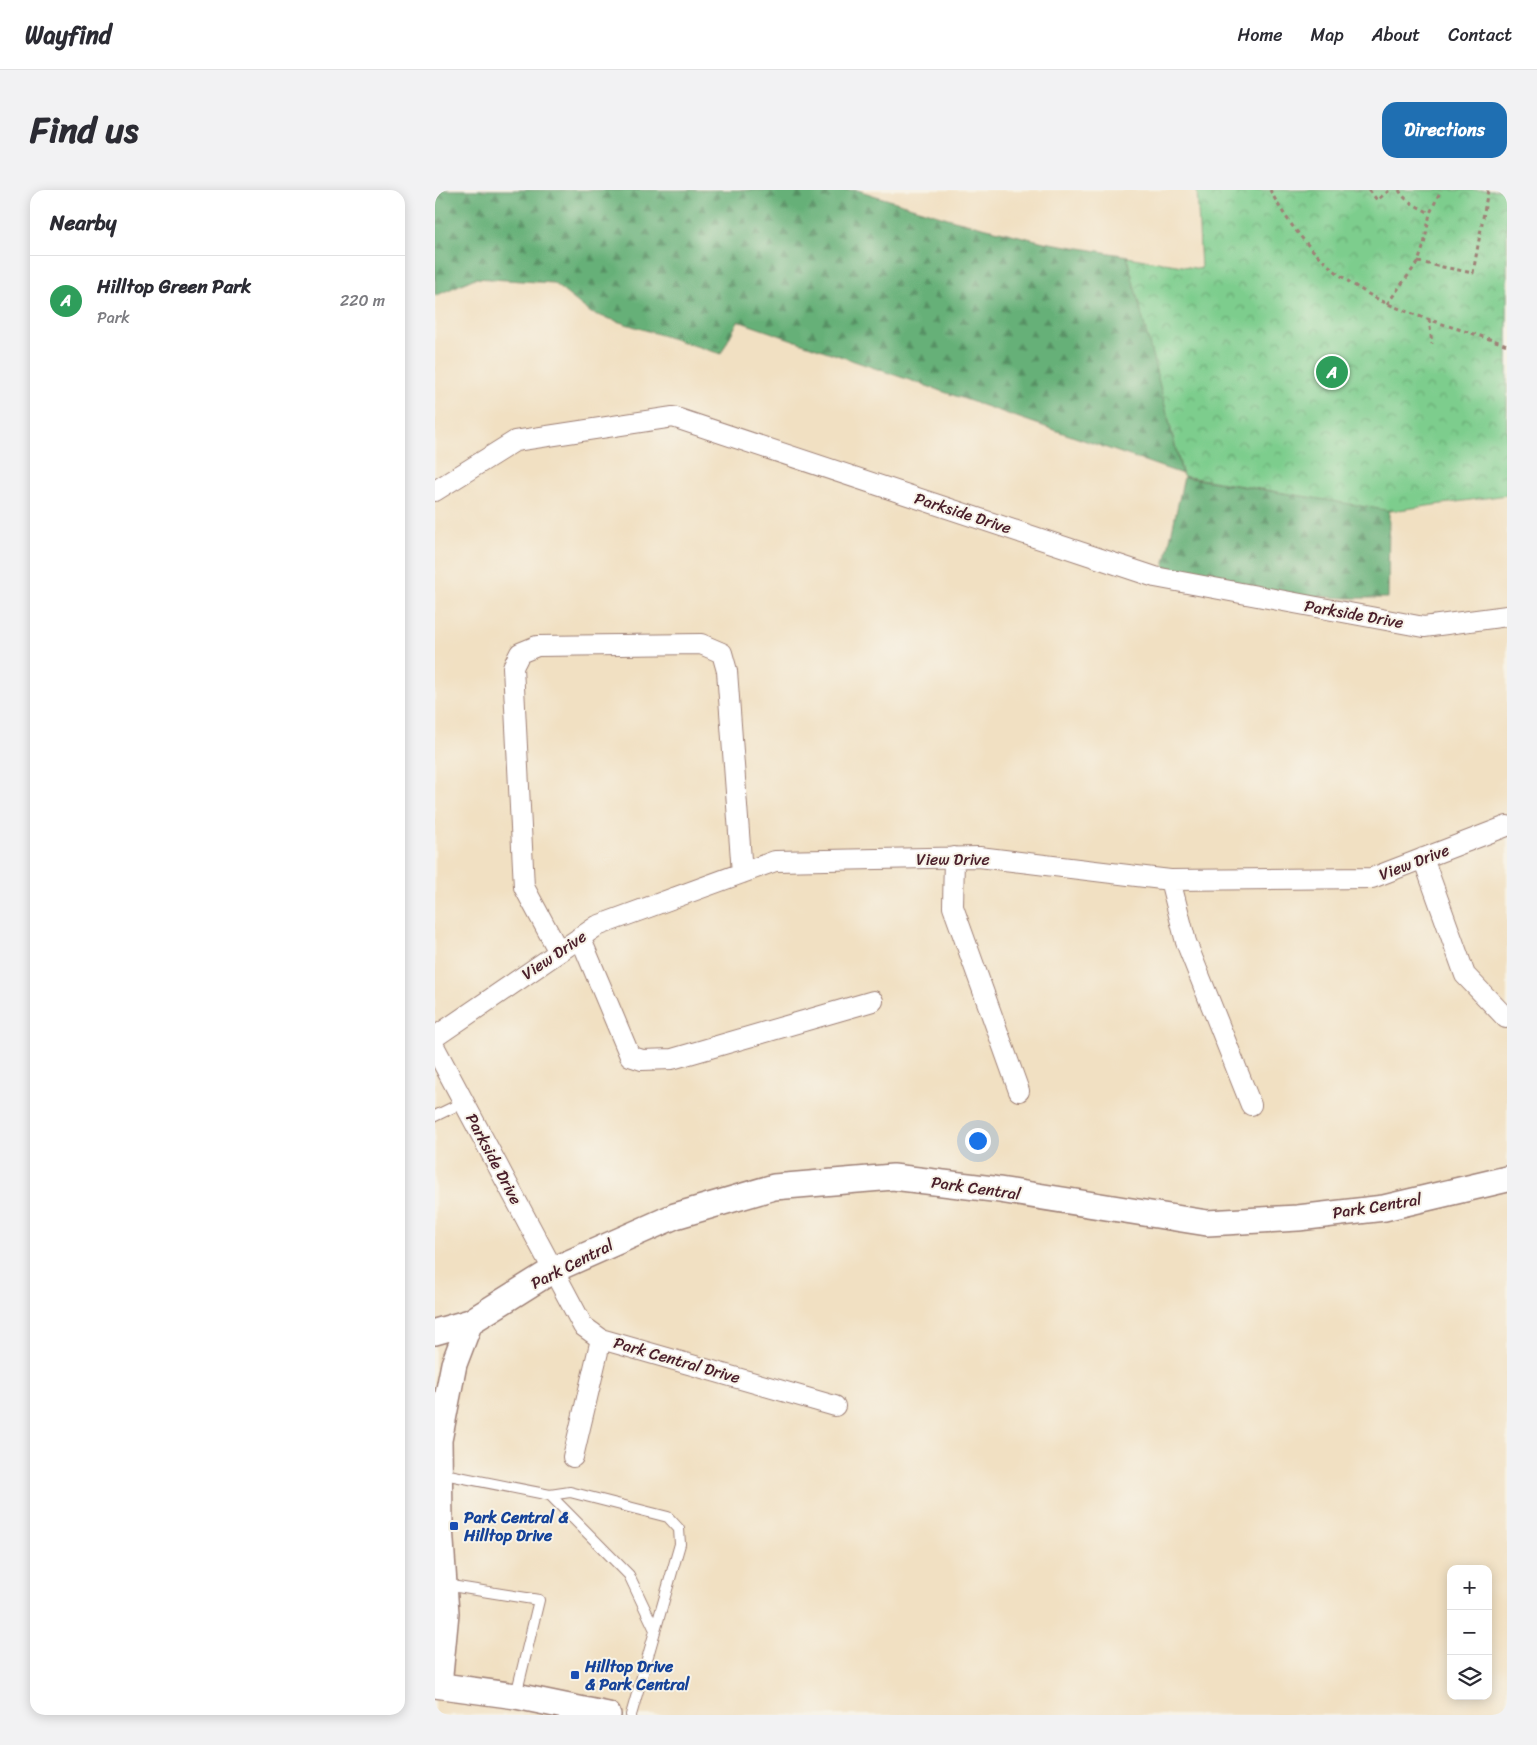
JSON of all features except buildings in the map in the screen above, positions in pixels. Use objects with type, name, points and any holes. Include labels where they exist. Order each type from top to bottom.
[{"type":"street","name":"Parkside Drive","points":[[435,491],[515,441],[673,417],[1155,577],[1424,626],[1507,616]]},
{"type":"street","points":[[559,952],[524,887],[513,667],[520,653],[537,646],[701,644],[722,653],[727,671],[742,873]]},
{"type":"street","name":"View Drive","points":[[435,1037],[597,926],[775,861],[979,856],[1170,880],[1372,878],[1507,826]]},
{"type":"street","points":[[954,857],[953,906],[1019,1091]]},
{"type":"street","points":[[1423,858],[1465,975],[1505,1018]]},
{"type":"street","points":[[1170,880],[1186,942],[1251,1105]]},
{"type":"street","points":[[580,937],[630,1056],[642,1060],[672,1059],[873,1001]]},
{"type":"street","name":"Parkside Drive","points":[[435,1048],[553,1270]]},
{"type":"street","name":"Park Central","points":[[435,1332],[470,1322],[553,1270],[675,1216],[774,1187],[893,1177],[993,1189],[1207,1223],[1298,1218],[1384,1208],[1507,1179]]},
{"type":"street","name":"Park Central Drive","points":[[553,1270],[583,1326],[601,1338],[835,1406]]},
{"type":"street","points":[[470,1322],[453,1364],[439,1440],[437,1473],[446,1614],[436,1688],[516,1696],[608,1715]]},
{"type":"street","points":[[573,1457],[601,1338]]},
{"type":"lane","points":[[435,1116],[464,1102]]},
{"type":"lane","points":[[437,1473],[550,1495],[571,1492],[668,1516],[679,1528],[680,1544],[631,1715]]},
{"type":"lane","points":[[550,1495],[629,1575],[655,1630]]},
{"type":"lane","points":[[444,1584],[539,1600],[516,1696]]},
{"type":"path","points":[[1270,190],[1301,239],[1319,258],[1352,284],[1387,304],[1507,345]]},
{"type":"path","points":[[1369,190],[1377,200],[1389,190]]},
{"type":"path","points":[[1399,190],[1414,205],[1430,213]]},
{"type":"path","points":[[1387,304],[1418,262],[1424,245],[1430,213],[1441,190]]},
{"type":"path","points":[[1418,262],[1473,273],[1488,190]]},
{"type":"path","points":[[1429,319],[1432,344]]},
{"type":"green space","points":[[435,190],[857,190],[954,220],[1044,242],[1128,256],[1182,474],[738,321],[721,354],[591,313],[553,283],[475,278],[435,296]]},
{"type":"green space","points":[[1197,190],[1507,190],[1507,495],[1391,511],[1183,476],[1127,257],[1201,269]]},
{"type":"green space","points":[[1184,477],[1389,510],[1388,598],[1289,595],[1164,567]]},
{"type":"place","name":"Hilltop Green Park","points":[[1332,372]]},
{"type":"place","name":"Park Central & Hilltop Drive","points":[[454,1526]]},
{"type":"place","name":"Hilltop Drive & Park Central","points":[[575,1675]]}]
